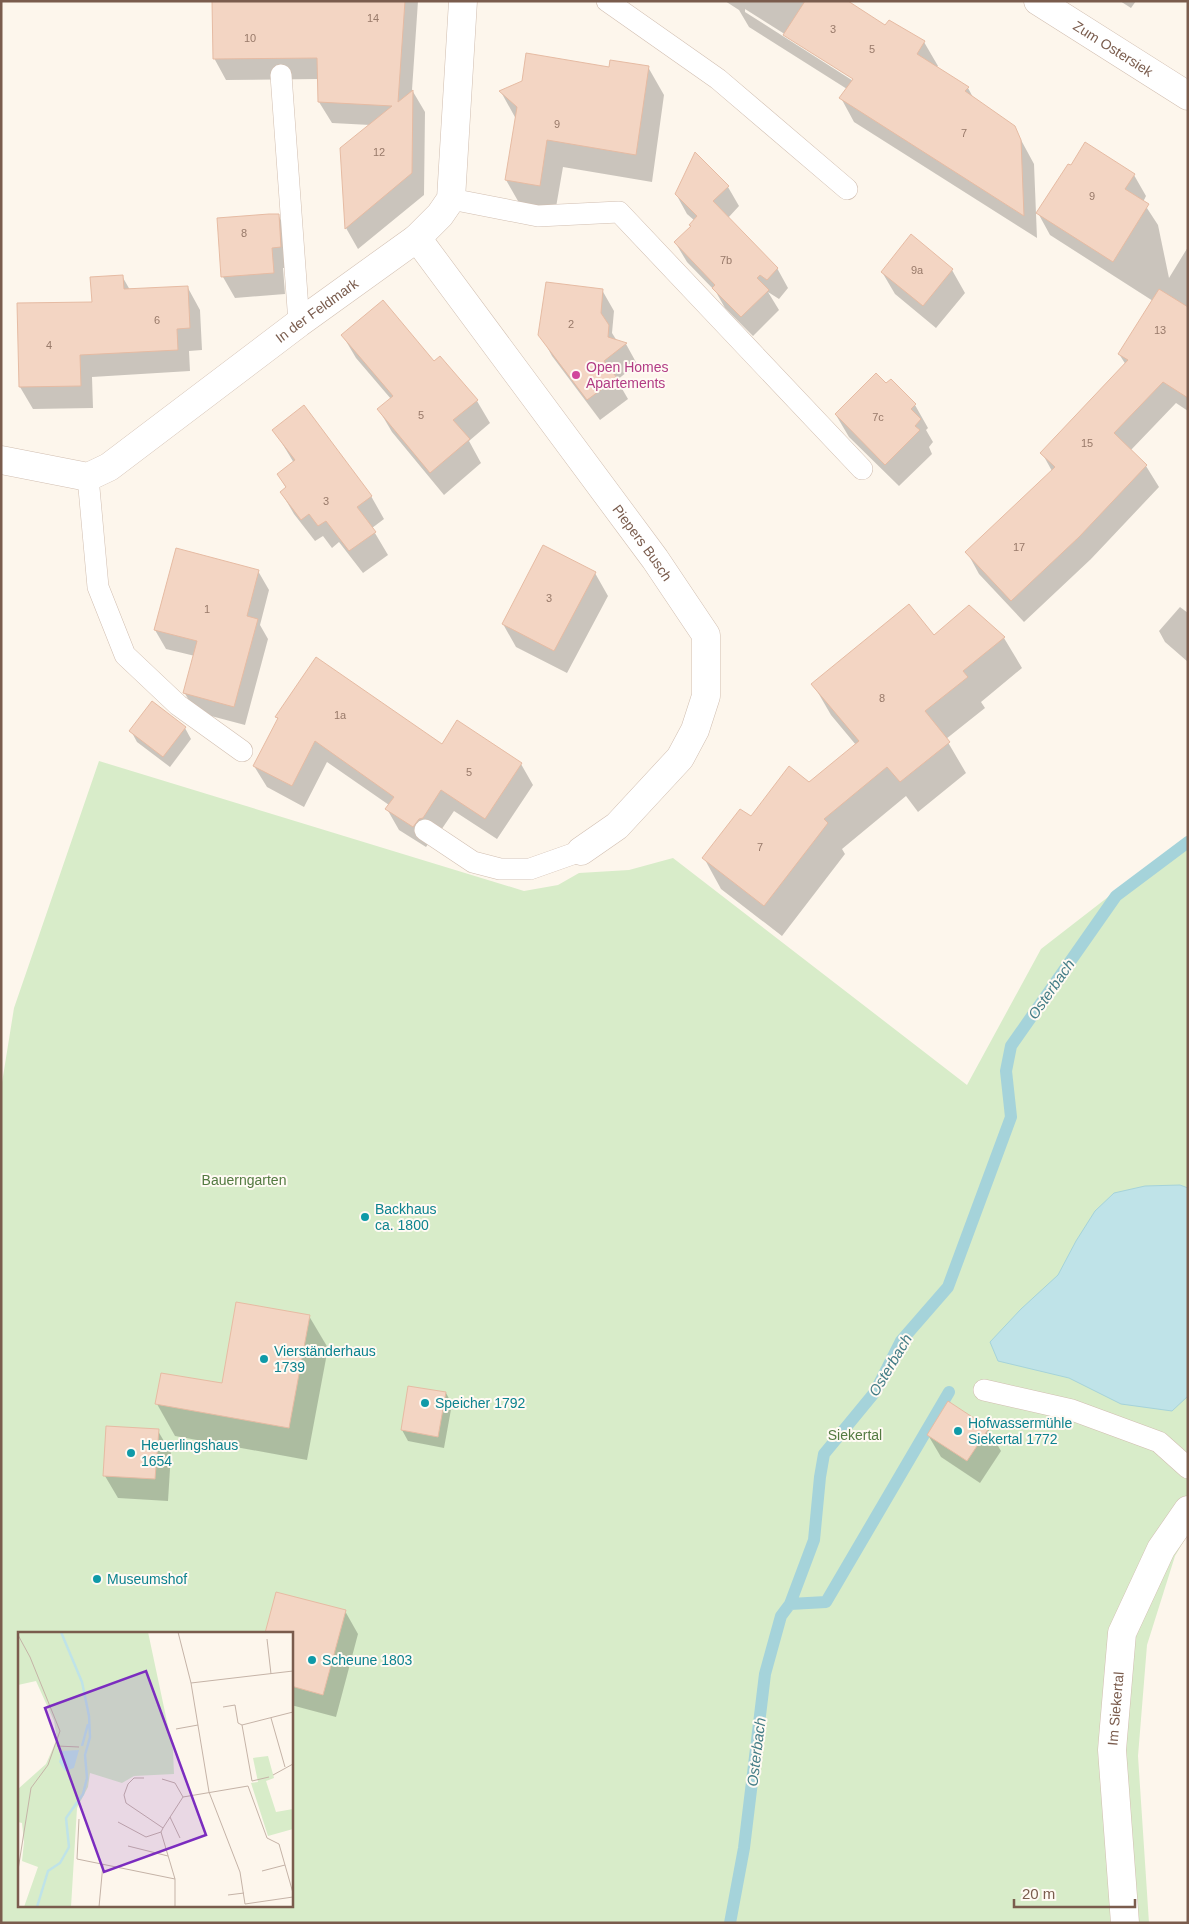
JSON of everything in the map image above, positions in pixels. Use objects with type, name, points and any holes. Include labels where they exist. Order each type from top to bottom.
[{"type":"street","points":[[451,199],[463,1]]},
{"type":"street","name":"Zum Ostersiek","points":[[1038,1],[1185,86]]},
{"type":"street","name":"In der Feldmark","points":[[88,477],[109,467],[299,323],[417,238],[440,215],[451,199]]},
{"type":"street","name":"Piepers Busch","points":[[417,238],[654,559],[706,635],[706,696],[695,730],[680,758],[617,826],[580,851]]},
{"type":"street","points":[[1,460],[88,477]]},
{"type":"street","name":"Im Siekertal","points":[[1125,1923],[1112,1750],[1122,1633],[1161,1548],[1188,1510]]},
{"type":"lane","points":[[607,1],[718,79],[848,189]]},
{"type":"lane","points":[[281,75],[299,323]]},
{"type":"lane","points":[[451,199],[538,216],[620,212],[862,469]]},
{"type":"lane","points":[[88,477],[98,587],[126,654],[178,705],[242,751]]},
{"type":"lane","points":[[425,830],[473,862],[500,869],[530,869],[580,851]]},
{"type":"lane","points":[[984,1390],[1072,1410],[1159,1442],[1188,1468]]},
{"type":"green space","name":"Siekertal","points":[[99,761],[524,891],[558,885],[579,873],[629,870],[673,858],[967,1085],[1041,949],[1188,835],[1188,1534],[1175,1556],[1147,1645],[1138,1756],[1149,1923],[1,1923],[1,1089],[14,1008]]},
{"type":"water","points":[[1180,1185],[1188,1188],[1188,1396],[1172,1411],[1121,1404],[1069,1378],[998,1361],[990,1342],[1021,1309],[1058,1275],[1095,1211],[1114,1193],[1145,1186]]},
{"type":"building","points":[[212,1],[405,1],[398,102],[413,90],[412,173],[345,229],[340,148],[392,106],[318,102],[317,58],[213,59]]},
{"type":"building","points":[[805,1],[848,1],[885,25],[889,20],[925,41],[917,54],[969,87],[965,91],[1015,126],[1021,140],[1024,216],[839,98],[853,79],[783,35]]},
{"type":"building","points":[[526,53],[609,67],[610,60],[649,66],[636,155],[547,140],[540,186],[505,180],[517,107],[499,91],[522,81]]},
{"type":"building","points":[[1085,142],[1135,174],[1125,189],[1149,204],[1113,262],[1036,213],[1068,164],[1071,165]]},
{"type":"building","points":[[695,152],[729,186],[713,201],[778,268],[767,280],[760,275],[757,278],[769,290],[741,317],[712,288],[715,285],[674,242],[691,226],[689,225],[697,216],[675,194]]},
{"type":"building","points":[[279,214],[281,247],[272,248],[274,273],[221,277],[217,218]]},
{"type":"building","points":[[911,234],[953,269],[923,306],[881,272]]},
{"type":"building","points":[[123,275],[124,289],[188,286],[190,328],[177,329],[178,350],[80,355],[81,386],[19,387],[17,303],[92,302],[90,277]]},
{"type":"building","points":[[546,282],[603,289],[601,313],[609,325],[608,337],[627,343],[604,361],[617,378],[587,400],[538,335]]},
{"type":"building","points":[[1159,289],[1188,307],[1188,398],[1163,382],[1114,433],[1147,465],[1079,537],[1011,601],[965,552],[1055,467],[1040,453],[1128,360],[1118,354]]},
{"type":"building","points":[[383,300],[434,361],[440,356],[478,400],[453,420],[470,439],[430,473],[377,409],[393,396],[341,335]]},
{"type":"building","points":[[876,373],[886,383],[891,379],[916,404],[911,409],[921,419],[915,426],[920,430],[885,465],[835,414]]},
{"type":"building","points":[[304,405],[372,496],[357,507],[376,532],[349,551],[326,521],[318,526],[309,514],[301,520],[280,492],[286,487],[277,474],[295,460],[272,430]]},
{"type":"building","points":[[543,545],[596,572],[554,651],[502,624]]},
{"type":"building","points":[[176,548],[259,570],[247,616],[258,619],[234,707],[183,693],[197,641],[154,630]]},
{"type":"building","points":[[909,604],[934,635],[969,605],[1005,637],[963,671],[968,677],[925,711],[950,742],[900,782],[887,767],[824,819],[828,823],[764,906],[702,858],[740,809],[751,816],[789,766],[809,782],[859,741],[811,684]]},
{"type":"building","points":[[316,657],[442,744],[457,720],[522,763],[485,819],[441,790],[423,818],[419,819],[413,827],[385,809],[394,797],[315,741],[292,786],[253,766],[278,718],[275,717]]},
{"type":"building","points":[[152,701],[186,727],[163,757],[129,731]]},
{"type":"building","name":"Vierständerhaus 1739","points":[[236,1302],[310,1315],[289,1428],[155,1404],[161,1373],[222,1383]]},
{"type":"building","name":"Speicher 1792","points":[[408,1386],[446,1392],[438,1437],[401,1430]]},
{"type":"building","name":"Hofwassermühle Siekertal 1772","points":[[948,1401],[989,1428],[967,1461],[927,1435]]},
{"type":"building","name":"Heuerlingshaus 1654","points":[[106,1426],[159,1429],[155,1479],[103,1476]]},
{"type":"building","name":"Scheune 1803","points":[[276,1592],[346,1610],[323,1695],[292,1686],[292,1632],[265,1632]]},
{"type":"waterway","name":"Osterbach","points":[[730,1923],[744,1848],[765,1674],[781,1616],[790,1604],[814,1540],[824,1454],[875,1392],[901,1341],[948,1287],[1011,1117],[1006,1071],[1011,1046],[1116,896],[1188,842]]},
{"type":"waterway","points":[[790,1604],[826,1602],[949,1392]]},
{"type":"place","name":"Open Homes Apartements","points":[[576,375]]},
{"type":"place","name":"Backhaus ca. 1800","points":[[365,1217]]},
{"type":"place","name":"Vierständerhaus 1739","points":[[264,1359]]},
{"type":"place","name":"Speicher 1792","points":[[425,1403]]},
{"type":"place","name":"Hofwassermühle Siekertal 1772","points":[[958,1431]]},
{"type":"place","name":"Heuerlingshaus 1654","points":[[131,1453]]},
{"type":"place","name":"Museumshof","points":[[97,1579]]},
{"type":"place","name":"Scheune 1803","points":[[312,1660]]},
{"type":"park label","name":"Bauerngarten","points":[[244,1180]]}]
